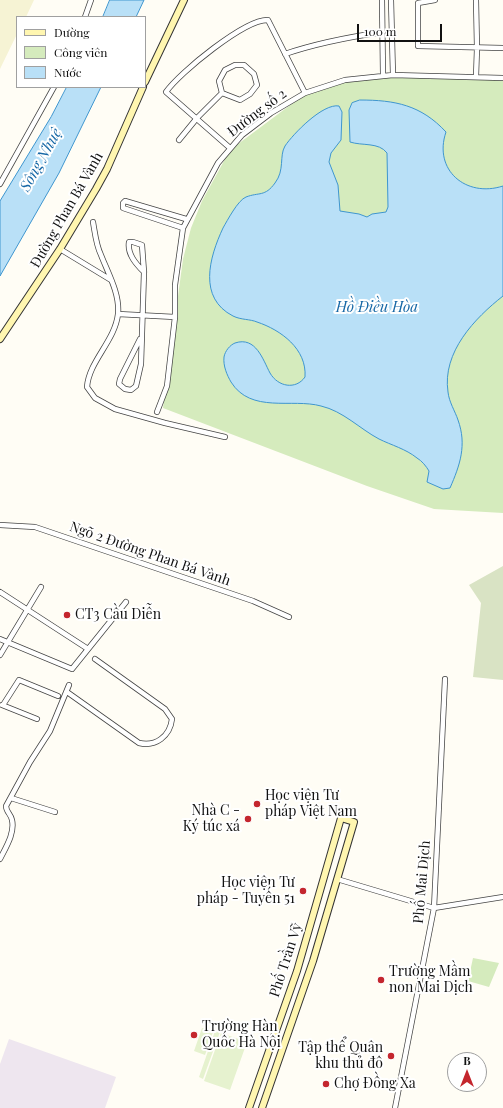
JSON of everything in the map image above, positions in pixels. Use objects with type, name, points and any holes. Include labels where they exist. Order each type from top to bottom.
[{"type":"main road","points":[[146,80],[184,0]]},
{"type":"main road","name":"Đường Phan Bá Vành","points":[[0,339],[60,249],[107,169],[143,88]]},
{"type":"main road","name":"Phố Trần Vỹ","points":[[249,1108],[297,971],[340,818],[354,822],[313,961],[262,1108]]},
{"type":"main road","points":[[325,875],[337,879]]},
{"type":"street","points":[[85,16],[91,0]]},
{"type":"street","points":[[382,0],[383,75]]},
{"type":"street","points":[[392,0],[393,75]]},
{"type":"street","points":[[435,0],[418,3],[418,46],[503,48]]},
{"type":"street","points":[[476,0],[478,48],[476,77]]},
{"type":"street","points":[[230,148],[166,92],[179,77],[203,57],[237,33],[264,20],[268,20],[305,94]]},
{"type":"street","points":[[285,54],[305,47],[345,38],[383,32]]},
{"type":"street","points":[[235,65],[244,65],[254,74],[256,85],[250,94],[240,100],[222,93],[219,82],[225,70],[235,65]]},
{"type":"street","name":"Đường số 2","points":[[157,412],[167,386],[175,317],[175,285],[183,228],[186,219],[218,163],[230,148],[264,118],[305,94],[345,80],[383,75],[503,78]]},
{"type":"street","points":[[0,184],[53,88]]},
{"type":"street","points":[[179,140],[197,118],[222,93]]},
{"type":"street","points":[[183,228],[123,208],[123,203],[125,201],[186,219]]},
{"type":"street","points":[[93,222],[100,254],[117,299],[118,314],[108,342],[88,378],[87,387],[95,398],[115,409],[165,424],[225,437]]},
{"type":"street","points":[[140,339],[120,379],[119,384],[125,389],[131,390],[136,386],[141,364],[140,339],[144,272],[142,246],[139,243],[129,242],[128,247],[131,255],[144,272]]},
{"type":"street","points":[[60,249],[111,280]]},
{"type":"street","points":[[118,314],[175,317]]},
{"type":"street","name":"Ngõ 2 Đường Phan Bá Vành","points":[[0,525],[35,527],[253,601],[289,617]]},
{"type":"street","points":[[0,655],[41,587]]},
{"type":"street","points":[[0,592],[88,649]]},
{"type":"street","points":[[0,639],[72,669],[126,602]]},
{"type":"street","points":[[67,692],[139,743],[153,743],[165,736],[171,729],[172,719],[165,709],[95,659]]},
{"type":"street","name":"Phố Mai Dịch","points":[[395,1108],[434,908],[445,679]]},
{"type":"street","points":[[36,719],[1,705],[19,680],[58,696]]},
{"type":"street","points":[[0,859],[11,833],[12,817],[6,810],[6,806],[30,762],[50,731],[69,685]]},
{"type":"street","points":[[11,798],[55,812]]},
{"type":"street","points":[[337,879],[434,908],[503,897]]},
{"type":"shaded area","points":[[0,0],[34,0],[26,16],[16,16],[16,36],[0,69]]},
{"type":"shaded area","points":[[9,1039],[116,1077],[105,1108],[0,1108],[0,1064]]},
{"type":"green space","points":[[393,76],[503,78],[503,513],[434,509],[367,486],[163,408],[183,259],[191,228],[202,201],[230,150],[305,94],[345,81]]},
{"type":"green space","points":[[503,566],[503,680],[473,677],[481,603],[469,585]]},
{"type":"green space","points":[[473,958],[499,963],[489,987],[468,981]]},
{"type":"green space","points":[[202,1028],[213,1032],[205,1055],[194,1051]]},
{"type":"green space","points":[[215,1031],[220,1032],[203,1079],[199,1077]]},
{"type":"green space","points":[[221,1033],[247,1042],[230,1090],[204,1081]]},
{"type":"water","points":[[110,0],[144,0],[136,16],[103,16]]},
{"type":"water","name":"Sông Nhuệ","points":[[66,88],[101,88],[59,173],[0,276],[0,201],[51,117]]},
{"type":"water","name":"Hồ Điều Hòa","points":[[360,100],[396,103],[417,110],[427,116],[446,132],[443,146],[444,158],[449,169],[456,178],[465,184],[477,188],[489,189],[503,186],[503,296],[472,325],[463,337],[455,350],[447,377],[448,392],[461,429],[462,438],[461,455],[457,471],[450,488],[443,489],[427,482],[429,471],[419,459],[379,439],[329,408],[310,404],[261,402],[249,398],[239,392],[231,382],[225,367],[224,357],[227,350],[233,344],[242,342],[248,343],[258,350],[273,378],[282,384],[297,384],[305,377],[302,358],[291,342],[275,330],[251,320],[233,316],[222,308],[215,299],[211,288],[211,264],[223,228],[236,206],[246,197],[265,192],[275,183],[280,173],[282,154],[285,146],[309,120],[332,106],[339,106],[342,112],[341,140],[331,153],[329,162],[338,185],[340,211],[367,217],[372,214],[386,212],[388,207],[387,153],[380,147],[350,142],[349,110],[352,103]]},
{"type":"place","name":"CT3 Cầu Diễn","points":[[67,615]]},
{"type":"place","name":"Học viện Tư pháp Việt Nam","points":[[257,804]]},
{"type":"place","name":"Nhà C - Ký túc xá","points":[[248,819]]},
{"type":"place","name":"Học viện Tư pháp - Tuyến 51","points":[[303,891]]},
{"type":"place","name":"Trường Mầm non Mai Dịch","points":[[381,980]]},
{"type":"place","name":"Trường Hàn Quốc Hà Nội","points":[[194,1035]]},
{"type":"place","name":"Tập thể Quân khu thủ đô","points":[[391,1056]]},
{"type":"place","name":"Chợ Đồng Xa","points":[[326,1084]]}]
